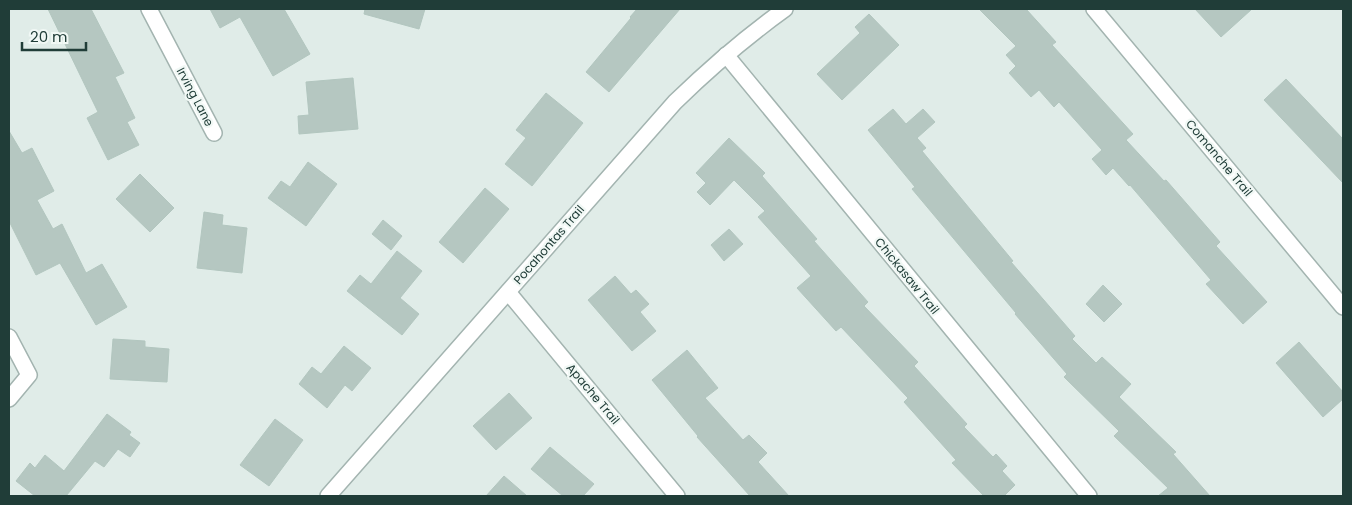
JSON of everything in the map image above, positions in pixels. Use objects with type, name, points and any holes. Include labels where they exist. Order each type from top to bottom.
[{"type":"street","name":"Irving Lane","points":[[149,9],[214,133]]},
{"type":"street","name":"Pocahontas Trail","points":[[328,496],[675,102],[726,55],[785,9]]},
{"type":"street","name":"Comanche Trail","points":[[1094,9],[1343,307]]},
{"type":"street","name":"Chickasaw Trail","points":[[726,55],[1089,496]]},
{"type":"street","name":"Apache Trail","points":[[508,292],[677,496]]},
{"type":"street","points":[[9,337],[30,375],[9,399]]},
{"type":"building","points":[[48,9],[91,9],[124,73],[115,77],[135,118],[127,122],[139,145],[108,160],[87,118],[98,112]]},
{"type":"building","points":[[210,9],[284,9],[310,54],[273,76],[240,17],[220,28]]},
{"type":"building","points":[[365,9],[425,9],[419,29],[364,14]]},
{"type":"building","points":[[637,9],[680,9],[609,92],[586,72]]},
{"type":"building","points":[[979,9],[1026,9],[1056,42],[1052,45],[1133,134],[1126,140],[1164,181],[1166,180],[1220,242],[1216,246],[1267,302],[1243,324],[1206,284],[1211,280],[1130,185],[1113,168],[1106,175],[1092,159],[1102,150],[1059,102],[1054,107],[1039,90],[1031,97],[1009,73],[1016,66],[1006,55],[1016,46]]},
{"type":"building","points":[[1195,9],[1252,9],[1221,37]]},
{"type":"building","points":[[869,14],[899,45],[842,100],[817,74],[860,33],[855,27]]},
{"type":"building","points":[[353,78],[358,129],[299,134],[298,116],[309,115],[306,82]]},
{"type":"building","points":[[1286,79],[1343,139],[1343,183],[1264,100]]},
{"type":"building","points":[[546,93],[583,123],[532,186],[505,164],[526,138],[516,130]]},
{"type":"building","points":[[893,109],[906,124],[923,109],[935,122],[917,138],[926,148],[922,151],[1013,261],[1011,262],[1075,336],[1072,339],[1096,363],[1102,357],[1131,384],[1119,397],[1176,452],[1173,454],[1210,496],[1158,496],[1168,488],[1114,436],[1119,431],[1064,377],[1067,374],[912,189],[915,187],[868,130]]},
{"type":"building","points":[[9,131],[22,153],[32,148],[54,191],[37,200],[53,229],[62,224],[86,273],[102,264],[127,307],[96,325],[60,263],[36,275],[9,221]]},
{"type":"building","points":[[729,138],[765,173],[762,176],[817,239],[814,241],[868,302],[864,306],[918,362],[914,366],[967,424],[964,427],[993,457],[996,454],[1007,466],[1002,471],[1015,485],[1004,496],[984,496],[952,463],[956,460],[904,402],[908,398],[841,327],[836,331],[797,288],[811,276],[758,217],[765,211],[734,180],[710,205],[697,192],[706,183],[696,173]]},
{"type":"building","points":[[308,162],[337,184],[306,226],[268,198],[281,181],[290,187]]},
{"type":"building","points":[[140,174],[174,208],[150,232],[116,199]]},
{"type":"building","points":[[485,188],[509,209],[463,263],[439,242]]},
{"type":"building","points":[[204,212],[223,215],[222,225],[247,228],[242,273],[197,268]]},
{"type":"building","points":[[383,220],[402,236],[391,250],[372,234]]},
{"type":"building","points":[[729,229],[743,244],[724,261],[711,245]]},
{"type":"building","points":[[397,251],[422,271],[400,298],[419,314],[402,335],[347,291],[360,275],[371,284]]},
{"type":"building","points":[[615,276],[631,294],[636,290],[649,304],[640,312],[656,331],[632,351],[588,300]]},
{"type":"building","points":[[1103,285],[1122,304],[1104,322],[1086,304]]},
{"type":"building","points":[[113,339],[145,341],[145,347],[169,349],[167,382],[110,379]]},
{"type":"building","points":[[1299,342],[1343,392],[1343,399],[1323,417],[1276,363]]},
{"type":"building","points":[[344,346],[371,368],[352,391],[345,385],[327,408],[299,384],[312,367],[321,374]]},
{"type":"building","points":[[687,350],[718,388],[705,398],[743,440],[749,435],[767,453],[758,462],[789,496],[750,496],[697,437],[652,380]]},
{"type":"building","points":[[509,393],[532,418],[496,450],[473,426]]},
{"type":"building","points":[[107,414],[131,432],[129,435],[140,443],[130,457],[118,449],[104,467],[95,461],[66,496],[35,496],[16,481],[30,463],[35,468],[45,455],[64,471]]},
{"type":"building","points":[[275,419],[303,440],[269,486],[240,465]]},
{"type":"building","points":[[550,447],[594,484],[583,496],[563,496],[531,469]]},
{"type":"building","points":[[504,476],[527,496],[486,496]]}]
